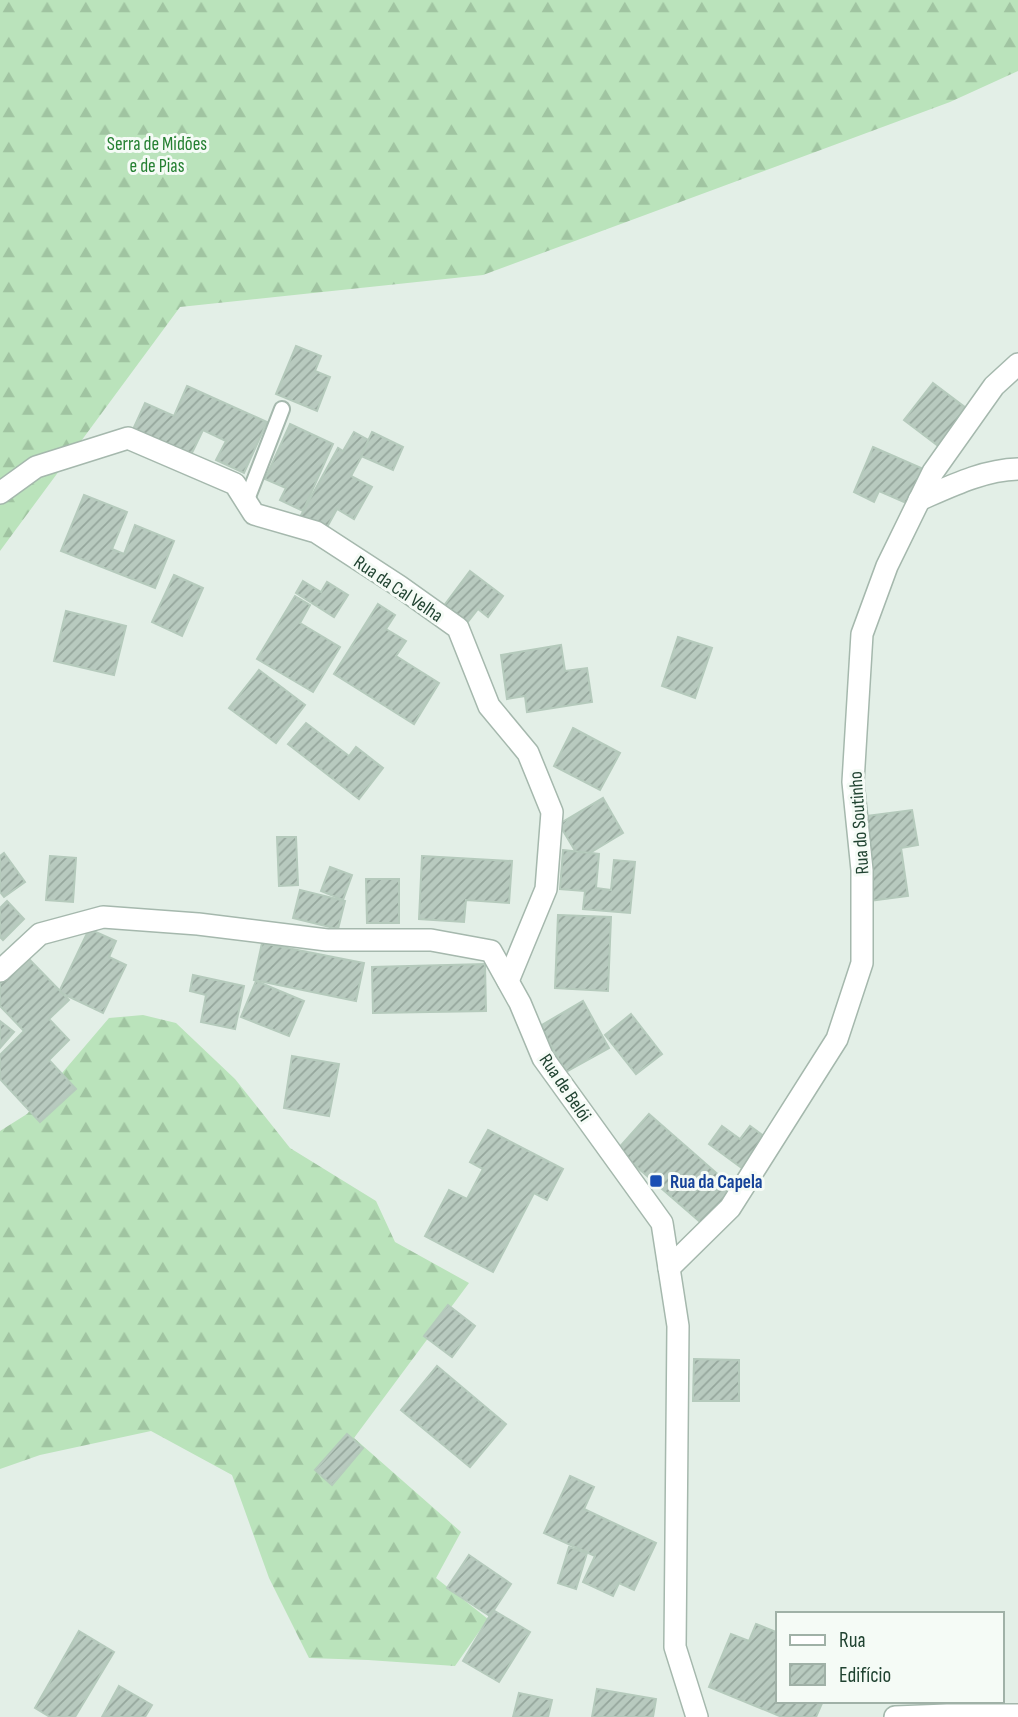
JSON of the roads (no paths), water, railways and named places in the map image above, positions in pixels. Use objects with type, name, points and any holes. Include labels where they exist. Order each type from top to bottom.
[{"type":"street","name":"Rua do Soutinho","points":[[669,1268],[730,1208],[837,1039],[862,963],[863,870],[853,782],[862,634],[887,566],[933,472],[994,386],[1018,364]]},
{"type":"street","name":"Rua da Cal Velha","points":[[0,493],[36,467],[128,438],[234,484],[254,514],[316,532],[458,628],[489,706],[528,753],[552,812],[546,889],[508,981]]},
{"type":"street","points":[[919,500],[998,470],[1018,469]]},
{"type":"street","name":"Rua de Belói","points":[[0,971],[40,933],[103,917],[198,924],[327,940],[431,940],[491,951],[520,1003],[543,1058],[662,1223],[678,1326],[675,1647],[697,1717]]},
{"type":"street","points":[[895,1717],[947,1714],[1018,1715]]},
{"type":"lane","points":[[246,502],[282,408]]},
{"type":"place","name":"Rua da Capela","points":[[656,1181]]},
{"type":"park label","name":"Serra de Midões e de Pias","points":[[157,154]]}]
